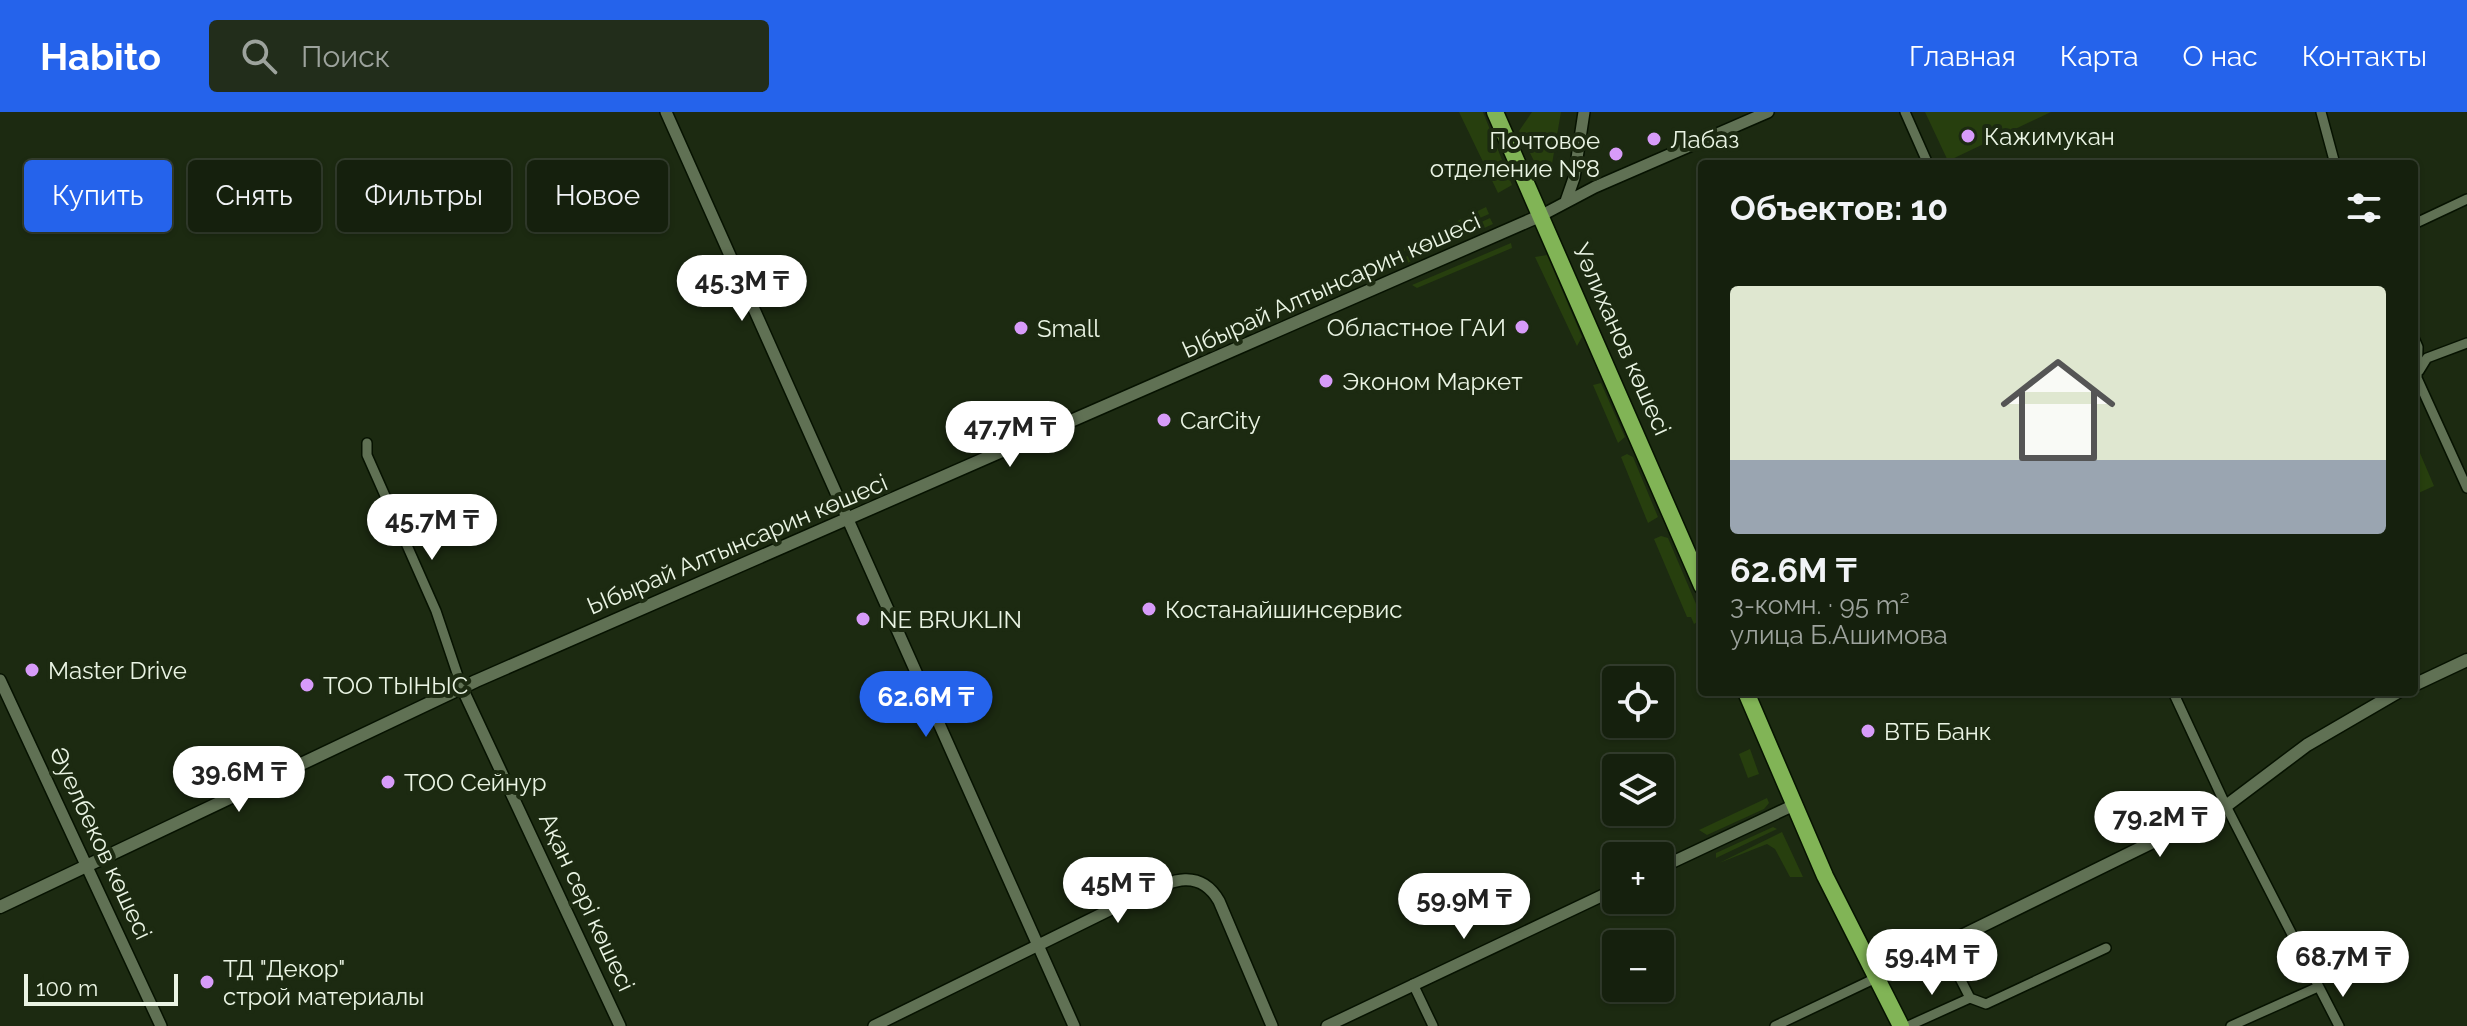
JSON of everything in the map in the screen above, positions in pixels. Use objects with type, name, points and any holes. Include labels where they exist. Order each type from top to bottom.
[{"type":"highway","name":"Уәлиханов көшесі","points":[[1495,112],[1698,577]]},
{"type":"highway","points":[[1748,696],[1794,805],[1898,1026]]},
{"type":"main road","name":"Ыбырай Алтынсарин көшесі","points":[[0,907],[462,688],[1542,215]]},
{"type":"main road","points":[[2418,683],[2467,660]]},
{"type":"main road","points":[[1876,978],[2226,806],[2307,745],[2391,696]]},
{"type":"street","points":[[666,112],[1074,1026]]},
{"type":"street","points":[[1565,202],[1574,178],[1584,112]]},
{"type":"street","points":[[1542,215],[1768,112]]},
{"type":"street","points":[[1905,112],[1926,160]]},
{"type":"street","points":[[2321,112],[2334,160]]},
{"type":"street","points":[[2418,222],[2467,199]]},
{"type":"street","points":[[2418,376],[2427,358],[2467,343]]},
{"type":"street","points":[[2418,380],[2467,488]]},
{"type":"street","name":"Ақан сері көшесі","points":[[367,443],[367,455],[436,611],[462,688],[620,1026]]},
{"type":"street","name":"Әуелбеков көшесі","points":[[0,680],[161,1026]]},
{"type":"street","points":[[2175,696],[2226,806],[2339,1026]]},
{"type":"street","points":[[1674,861],[1794,805]]},
{"type":"street","points":[[874,1026],[1036,944],[1172,881],[1198,881],[1219,901],[1272,1026]]},
{"type":"street","points":[[1327,1026],[1602,896]]},
{"type":"street","points":[[1943,945],[1970,998],[1986,1004],[2106,948]]},
{"type":"street","points":[[1775,1026],[1876,978]]},
{"type":"street","points":[[1413,984],[1433,1026]]},
{"type":"street","points":[[2231,1026],[2318,987]]},
{"type":"street","points":[[1908,1026],[1970,998]]},
{"type":"green space","points":[[1459,112],[1483,112],[1512,185],[1498,193]]},
{"type":"green space","points":[[1532,112],[1561,112],[1552,164],[1540,173],[1519,131]]},
{"type":"green space","name":"Кажимукан","points":[[1925,112],[2051,112],[1950,160]]},
{"type":"green space","points":[[1486,207],[1489,214],[1404,251],[1404,247]]},
{"type":"green space","points":[[1490,218],[1493,224],[1403,265],[1401,259]]},
{"type":"green space","points":[[1511,243],[1512,248],[1417,288],[1412,285]]},
{"type":"green space","points":[[1547,255],[1582,337],[1577,346],[1535,257]]},
{"type":"green space","points":[[1601,383],[1625,437],[1618,443],[1593,385]]},
{"type":"green space","points":[[2418,448],[2434,486],[2418,493]]},
{"type":"green space","points":[[1627,454],[1633,457],[1658,517],[1648,523],[1621,457]]},
{"type":"green space","points":[[1661,536],[1668,538],[1698,609],[1698,622],[1694,624],[1691,617],[1687,617],[1654,539]]},
{"type":"green space","points":[[1750,749],[1759,774],[1748,778],[1739,754]]},
{"type":"green space","points":[[1767,798],[1769,803],[1764,809],[1707,835],[1699,830]]},
{"type":"green space","points":[[1773,827],[1777,829],[1716,858],[1716,853]]},
{"type":"green space","points":[[1782,832],[1803,877],[1790,877],[1775,849],[1767,844],[1719,863]]},
{"type":"place","name":"Кажимукан","points":[[1968,136]]},
{"type":"place","name":"Лабаз","points":[[1654,139]]},
{"type":"place","name":"Почтовое отделение №8","points":[[1616,154]]},
{"type":"place","name":"Областное ГАИ","points":[[1522,327]]},
{"type":"place","name":"Small","points":[[1021,328]]},
{"type":"place","name":"Эконом Маркет","points":[[1326,381]]},
{"type":"place","name":"CarCity","points":[[1164,420]]},
{"type":"place","name":"Костанайшинсервис","points":[[1149,609]]},
{"type":"place","name":"NE BRUKLIN","points":[[863,619]]},
{"type":"place","name":"Master Drive","points":[[32,670]]},
{"type":"place","name":"ТОО ТЫНЫС","points":[[307,685]]},
{"type":"place","name":"ВТБ Банк","points":[[1868,731]]},
{"type":"place","name":"ТОО Сейнур","points":[[388,782]]},
{"type":"place","name":"ТД \"Декор\" строй материалы","points":[[207,982]]}]
